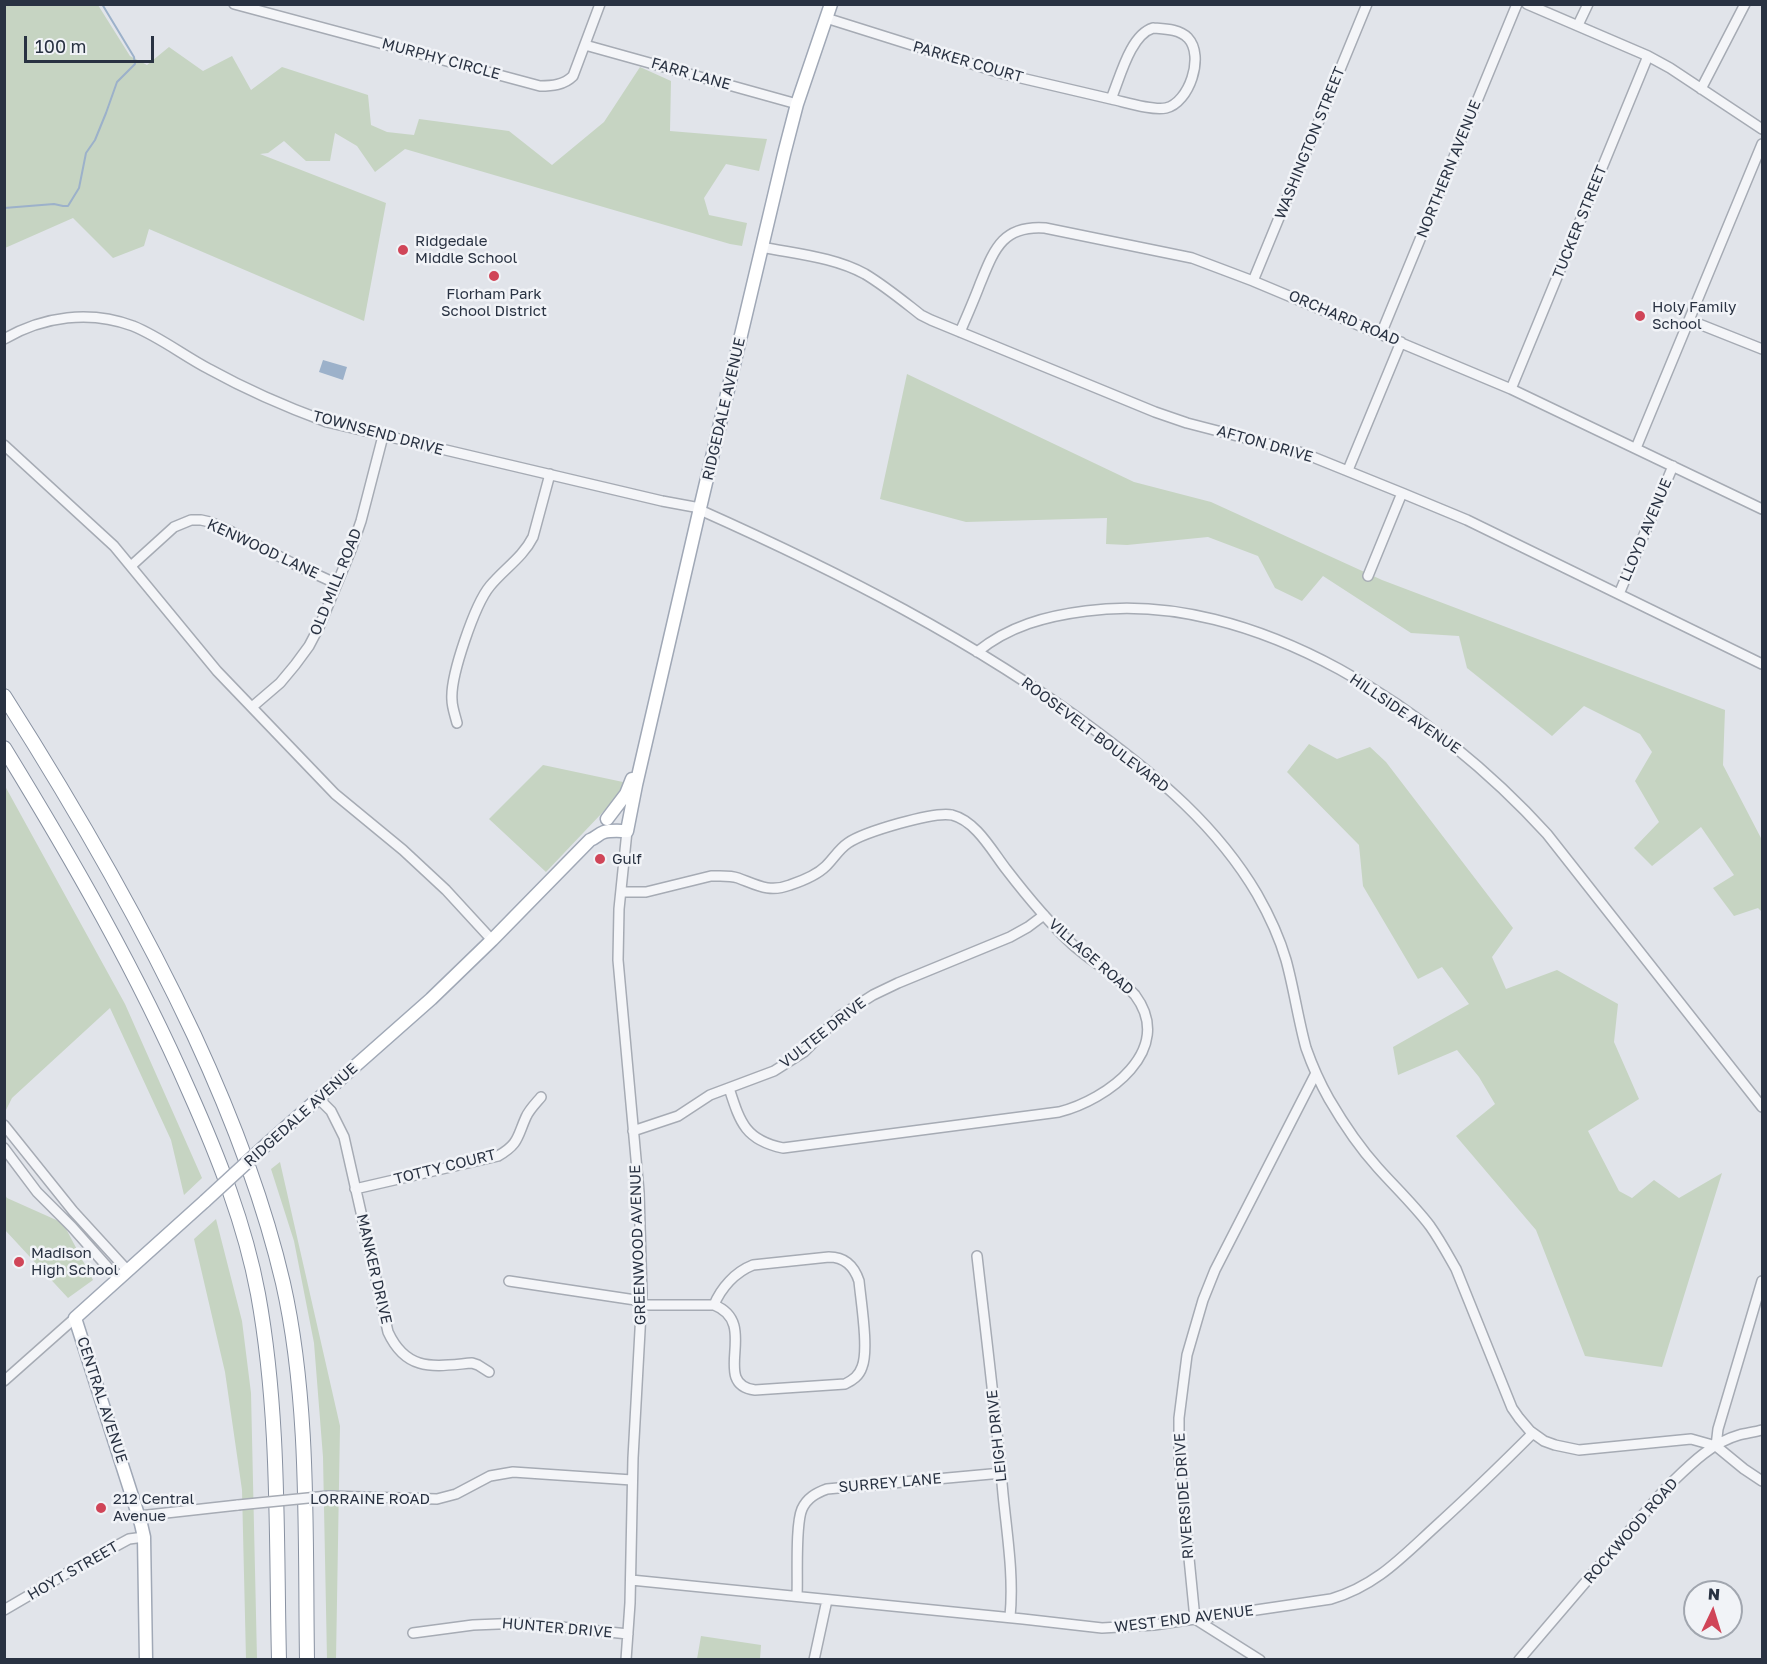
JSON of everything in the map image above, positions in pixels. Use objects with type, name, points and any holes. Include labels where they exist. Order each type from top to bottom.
[{"type":"highway","points":[[4,696],[97,849],[151,949],[214,1079],[255,1182],[283,1284],[293,1344],[303,1466],[307,1659]]},
{"type":"highway","points":[[4,748],[92,897],[154,1013],[208,1135],[227,1183],[243,1236],[267,1348],[272,1406],[279,1659]]},
{"type":"main road","name":"RIDGEDALE AVENUE","points":[[75,1318],[431,999],[590,840],[607,831],[627,831],[700,509],[797,104],[831,4]]},
{"type":"main road","name":"RIDGEDALE AVENUE","points":[[590,840],[590,834],[607,819],[639,772]]},
{"type":"main road","points":[[607,819],[619,816],[630,818]]},
{"type":"main road","name":"CENTRAL AVENUE","points":[[75,1318],[144,1537],[146,1659]]},
{"type":"street","name":"MURPHY CIRCLE","points":[[234,4],[540,86],[557,85],[570,79],[574,74],[600,4]]},
{"type":"street","name":"WASHINGTON STREET","points":[[1253,281],[1367,4]]},
{"type":"street","name":"NORTHERN AVENUE","points":[[1381,334],[1517,4]]},
{"type":"street","points":[[1527,4],[1648,56],[1762,129]]},
{"type":"street","points":[[1578,25],[1588,4]]},
{"type":"street","points":[[1701,89],[1744,4]]},
{"type":"street","name":"PARKER COURT","points":[[826,18],[1004,74],[1111,99],[1158,108],[1177,103],[1188,87],[1194,67],[1194,49],[1188,39],[1175,31],[1163,28],[1153,28],[1143,33],[1134,44],[1111,99]]},
{"type":"street","name":"FARR LANE","points":[[585,45],[797,104]]},
{"type":"street","name":"TUCKER STREET","points":[[1511,389],[1648,56]]},
{"type":"street","points":[[1636,448],[1762,144]]},
{"type":"street","name":"ORCHARD ROAD","points":[[960,332],[993,253],[1006,238],[1024,229],[1046,228],[1192,258],[1253,281],[1511,389],[1762,509]]},
{"type":"street","name":"AFTON DRIVE","points":[[762,247],[834,261],[849,267],[865,274],[921,315],[1155,412],[1195,425],[1303,453],[1348,470],[1467,520],[1762,664]]},
{"type":"street","name":"TOWNSEND DRIVE","points":[[4,339],[27,327],[53,319],[84,317],[120,322],[143,331],[209,369],[275,402],[327,422],[700,509]]},
{"type":"street","points":[[1689,320],[1762,350]]},
{"type":"street","points":[[1348,470],[1401,342]]},
{"type":"street","name":"OLD MILL ROAD","points":[[252,707],[280,683],[309,646],[338,584],[361,521],[383,436]]},
{"type":"street","points":[[4,445],[114,546],[217,671],[335,794],[446,890],[492,940]]},
{"type":"street","name":"LLOYD AVENUE","points":[[1619,594],[1673,466]]},
{"type":"street","points":[[457,723],[452,700],[453,681],[456,666],[472,623],[489,586],[528,546],[533,537],[550,474]]},
{"type":"street","points":[[1368,576],[1402,493]]},
{"type":"street","name":"ROOSEVELT BOULEVARD","points":[[700,509],[803,556],[1011,672],[1133,759],[1180,799],[1220,841],[1255,890],[1271,919],[1286,961],[1306,1049],[1316,1073],[1338,1114],[1360,1146],[1416,1208],[1446,1250],[1456,1269],[1512,1408],[1533,1434],[1555,1445],[1579,1450],[1691,1439],[1716,1446]]},
{"type":"street","name":"KENWOOD LANE","points":[[131,566],[174,527],[191,520],[201,520],[210,522],[338,584]]},
{"type":"street","name":"HILLSIDE AVENUE","points":[[977,652],[1006,632],[1046,618],[1096,609],[1165,610],[1198,615],[1261,634],[1308,654],[1371,688],[1450,742],[1547,834],[1762,1107]]},
{"type":"street","name":"VILLAGE ROAD","points":[[621,892],[646,892],[711,876],[737,878],[761,887],[781,888],[818,872],[841,848],[861,836],[928,816],[951,815],[969,824],[981,836],[1044,915],[1078,948],[1136,995],[1146,1012],[1148,1022],[1147,1040],[1137,1061],[1118,1082],[1086,1104],[1059,1112],[783,1149],[761,1141],[744,1127],[729,1088]]},
{"type":"street","name":"GREENWOOD AVENUE","points":[[626,1659],[631,1580],[632,1480],[642,1303],[639,1192],[618,960],[618,928],[627,831]]},
{"type":"street","name":"VULTEE DRIVE","points":[[633,1131],[678,1116],[710,1095],[763,1076],[804,1052],[840,1016],[873,995],[1002,941],[1044,915]]},
{"type":"street","name":"RIVERSIDE DRIVE","points":[[1195,1619],[1179,1457],[1179,1418],[1187,1355],[1203,1300],[1215,1270],[1316,1073]]},
{"type":"street","name":"TOTTY COURT","points":[[355,1189],[498,1156],[516,1141],[526,1115],[541,1097]]},
{"type":"street","name":"MANKER DRIVE","points":[[318,1098],[331,1111],[344,1137],[388,1332],[398,1349],[414,1362],[423,1365],[472,1363],[489,1372]]},
{"type":"street","points":[[4,1125],[123,1276]]},
{"type":"street","points":[[4,1148],[37,1192],[123,1276]]},
{"type":"street","name":"LEIGH DRIVE","points":[[977,1256],[1002,1473],[1012,1596],[1010,1617]]},
{"type":"street","points":[[509,1281],[642,1303],[714,1305],[727,1312],[732,1318],[737,1340],[734,1368],[740,1383],[748,1389],[845,1384],[857,1376],[861,1370],[865,1352],[859,1281],[852,1267],[841,1259],[829,1257],[753,1265],[735,1276],[724,1288],[714,1305]]},
{"type":"street","points":[[1762,1281],[1718,1429],[1716,1446],[1762,1481]]},
{"type":"street","name":"RIDGEDALE AVENUE","points":[[4,1381],[75,1318]]},
{"type":"street","name":"ROCKWOOD ROAD","points":[[1520,1659],[1666,1488],[1693,1462],[1716,1446],[1738,1435],[1762,1430]]},
{"type":"street","name":"WEST END AVENUE","points":[[631,1580],[1102,1628],[1154,1625],[1330,1599],[1359,1589],[1384,1573],[1483,1484],[1533,1434]]},
{"type":"street","name":"LORRAINE ROAD","points":[[138,1516],[328,1496],[437,1499],[456,1494],[490,1476],[513,1472],[632,1480]]},
{"type":"street","name":"SURREY LANE","points":[[797,1596],[799,1518],[806,1502],[819,1492],[827,1489],[1002,1473]]},
{"type":"street","name":"HOYT STREET","points":[[4,1610],[129,1539],[144,1537]]},
{"type":"street","points":[[814,1659],[827,1600]]},
{"type":"street","points":[[1195,1619],[1260,1659]]},
{"type":"street","name":"HUNTER DRIVE","points":[[413,1633],[473,1625],[523,1623],[628,1635]]},
{"type":"green space","points":[[5,4],[98,5],[130,56],[147,65],[169,47],[203,71],[232,56],[251,90],[282,67],[368,95],[371,125],[387,132],[414,135],[419,119],[509,131],[552,165],[604,122],[640,67],[671,81],[670,131],[767,139],[759,171],[726,164],[704,198],[709,215],[747,223],[742,246],[405,149],[375,172],[357,146],[335,133],[330,161],[306,161],[284,141],[268,153],[260,154],[386,203],[364,321],[149,229],[144,246],[113,258],[73,218],[5,248]]},
{"type":"green space","points":[[907,374],[1134,482],[1211,502],[1382,580],[1725,710],[1723,765],[1762,840],[1762,912],[1758,908],[1734,916],[1713,888],[1734,875],[1701,827],[1652,866],[1634,848],[1659,822],[1635,781],[1652,752],[1640,734],[1584,706],[1552,736],[1467,668],[1459,636],[1411,633],[1323,576],[1302,601],[1275,588],[1258,556],[1208,537],[1127,545],[1106,544],[1107,518],[966,522],[880,499]]},
{"type":"green space","points":[[1309,744],[1337,759],[1370,747],[1386,762],[1513,928],[1492,957],[1506,989],[1557,970],[1618,1004],[1614,1042],[1639,1099],[1588,1131],[1619,1191],[1632,1198],[1654,1180],[1679,1198],[1722,1173],[1662,1367],[1585,1356],[1536,1230],[1456,1136],[1495,1104],[1479,1077],[1457,1050],[1398,1075],[1393,1047],[1469,1004],[1442,967],[1418,979],[1363,886],[1359,845],[1287,772]]},
{"type":"green space","points":[[543,765],[623,782],[621,793],[546,872],[489,819]]},
{"type":"green space","points":[[5,786],[125,1004],[202,1178],[184,1195],[171,1140],[110,1008],[12,1098],[5,1112]]},
{"type":"green space","points":[[280,1162],[340,1426],[336,1659],[327,1659],[323,1457],[314,1343],[294,1241],[271,1169]]},
{"type":"green space","points":[[4,1193],[7,1198],[63,1223],[93,1280],[68,1298],[5,1230]]},
{"type":"green space","points":[[216,1219],[242,1321],[251,1393],[257,1659],[246,1659],[242,1490],[225,1372],[194,1239]]},
{"type":"green space","points":[[701,1636],[761,1645],[760,1659],[697,1659]]},
{"type":"water","points":[[323,360],[347,367],[343,380],[319,372]]},
{"type":"waterway","points":[[4,208],[54,204],[68,206],[79,188],[86,153],[95,140],[117,82],[135,64],[134,57],[102,4]]},
{"type":"place","name":"Ridgedale Middle School","points":[[403,250]]},
{"type":"place","name":"Florham Park School District","points":[[494,276]]},
{"type":"place","name":"Holy Family School","points":[[1640,316]]},
{"type":"place","name":"Gulf","points":[[600,859]]},
{"type":"place","name":"Madison High School","points":[[19,1262]]},
{"type":"place","name":"212 Central Avenue","points":[[101,1508]]}]
